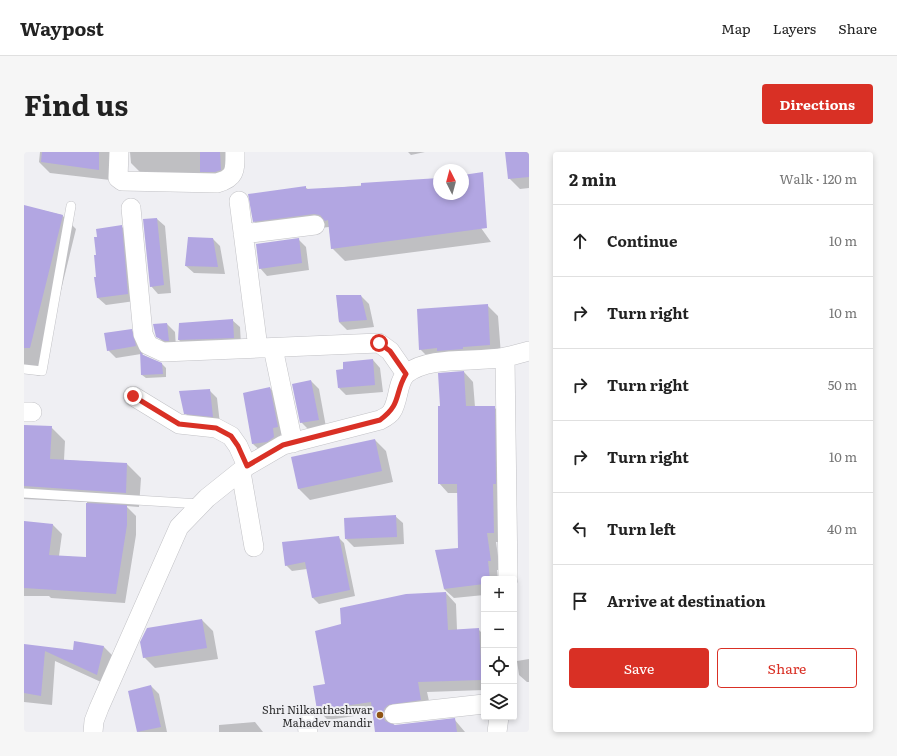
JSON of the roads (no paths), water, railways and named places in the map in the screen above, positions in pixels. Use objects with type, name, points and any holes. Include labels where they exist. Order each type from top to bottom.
[{"type":"street","points":[[119,152],[118,178],[122,181],[217,183],[232,175],[235,166],[235,152]]},
{"type":"street","points":[[238,202],[266,348],[292,443]]},
{"type":"street","points":[[131,208],[143,334],[148,345],[163,352],[379,343],[390,351],[406,374]]},
{"type":"street","points":[[243,234],[315,224]]},
{"type":"street","points":[[93,732],[94,721],[99,708],[179,527],[201,504],[244,469],[283,445],[380,420],[392,412],[398,397],[401,382],[406,374],[420,366],[434,363],[505,358],[529,351]]},
{"type":"street","points":[[505,358],[508,576]]},
{"type":"street","points":[[133,396],[179,424],[216,428],[231,436],[238,446],[244,469],[254,547]]},
{"type":"street","points":[[394,714],[481,704]]},
{"type":"street","points":[[497,732],[499,720]]},
{"type":"lane","points":[[24,369],[42,371],[71,206]]},
{"type":"lane","points":[[24,494],[201,504]]},
{"type":"place","name":"Shri Nilkantheshwar Mahadev mandir","points":[[380,715]]}]
